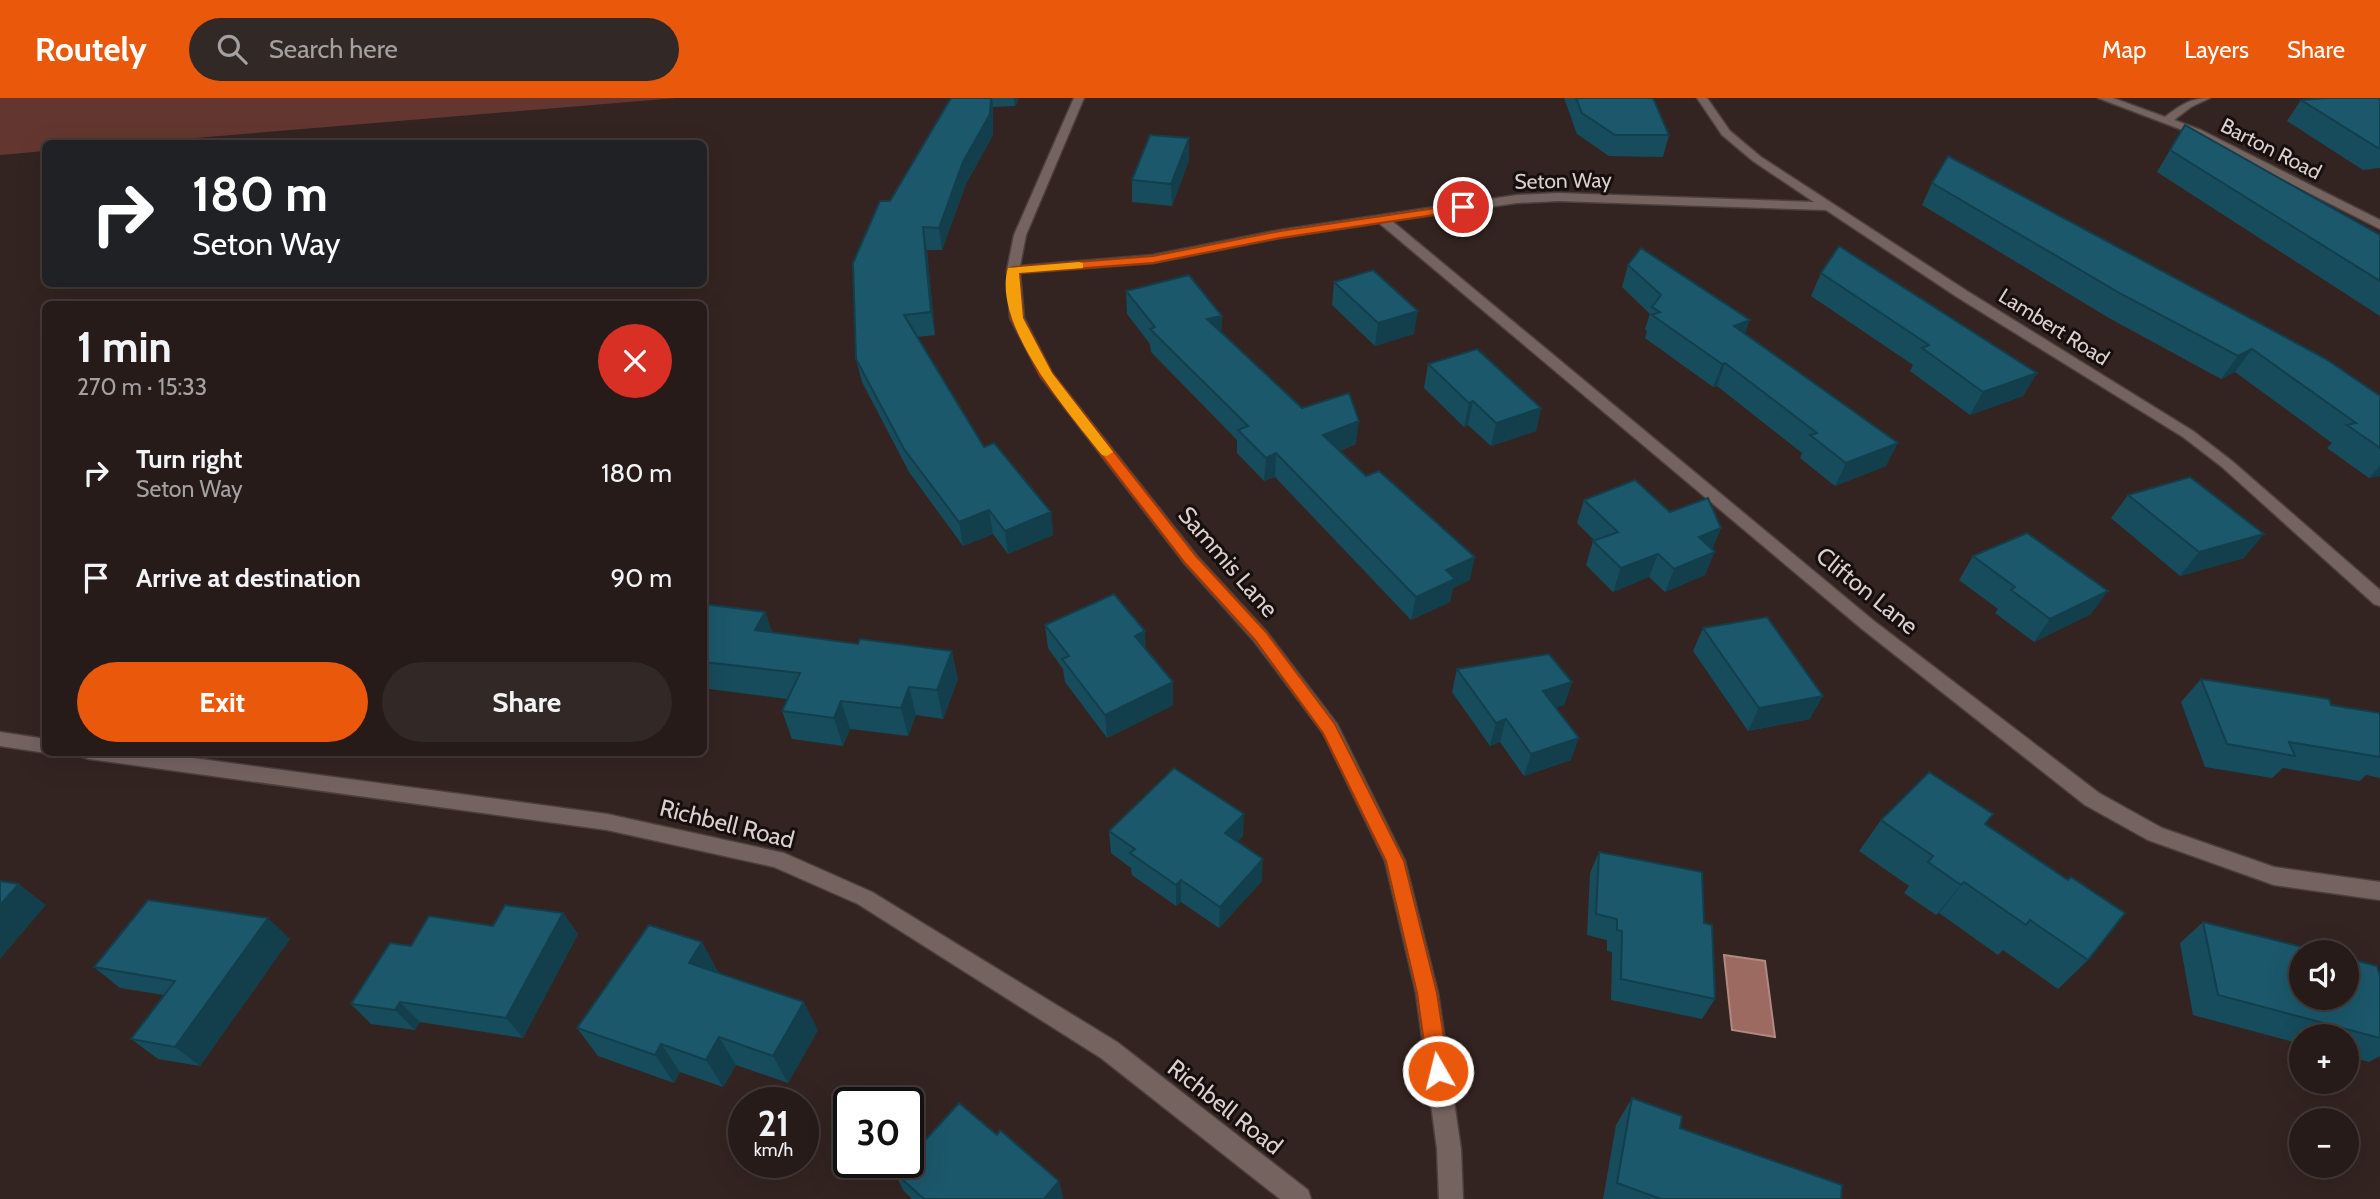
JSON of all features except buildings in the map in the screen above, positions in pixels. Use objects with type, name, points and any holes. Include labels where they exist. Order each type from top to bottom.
[{"type":"street","name":"Sammis Lane","points":[[1079,98],[1020,235],[1013,270],[1017,318],[1046,374],[1191,560],[1260,636],[1329,729],[1395,861],[1427,993],[1449,1149],[1451,1199]]},
{"type":"street","name":"Lambert Road","points":[[1702,98],[1726,133],[1757,159],[1826,206],[2188,434],[2227,464],[2380,600]]},
{"type":"street","name":"Barton Road","points":[[2103,98],[2197,132],[2380,225]]},
{"type":"street","points":[[2166,121],[2187,105],[2206,98]]},
{"type":"street","name":"Seton Way","points":[[1013,270],[1153,260],[1280,234],[1517,199],[1558,197],[1826,206]]},
{"type":"street","name":"Clifton Lane","points":[[1383,220],[1868,625],[2092,799],[2155,834],[2274,876],[2380,891]]},
{"type":"street","points":[[0,739],[42,745]]},
{"type":"street","name":"Richbell Road","points":[[119,756],[607,822],[777,859],[865,898],[1109,1049],[1299,1199]]},
{"type":"shaded area","points":[[0,98],[676,98],[171,140],[42,140],[42,151],[0,155]]},
{"type":"shaded area","points":[[1724,955],[1765,961],[1775,1037],[1732,1030]]},
{"type":"slow traffic","points":[[1079,265],[1013,270],[1017,318],[1046,374],[1107,452]]},
{"type":"route","points":[[1438,1071],[1427,993],[1395,861],[1329,729],[1260,636],[1191,560],[1046,374],[1017,318],[1013,270],[1153,260],[1280,234],[1463,207]]}]
